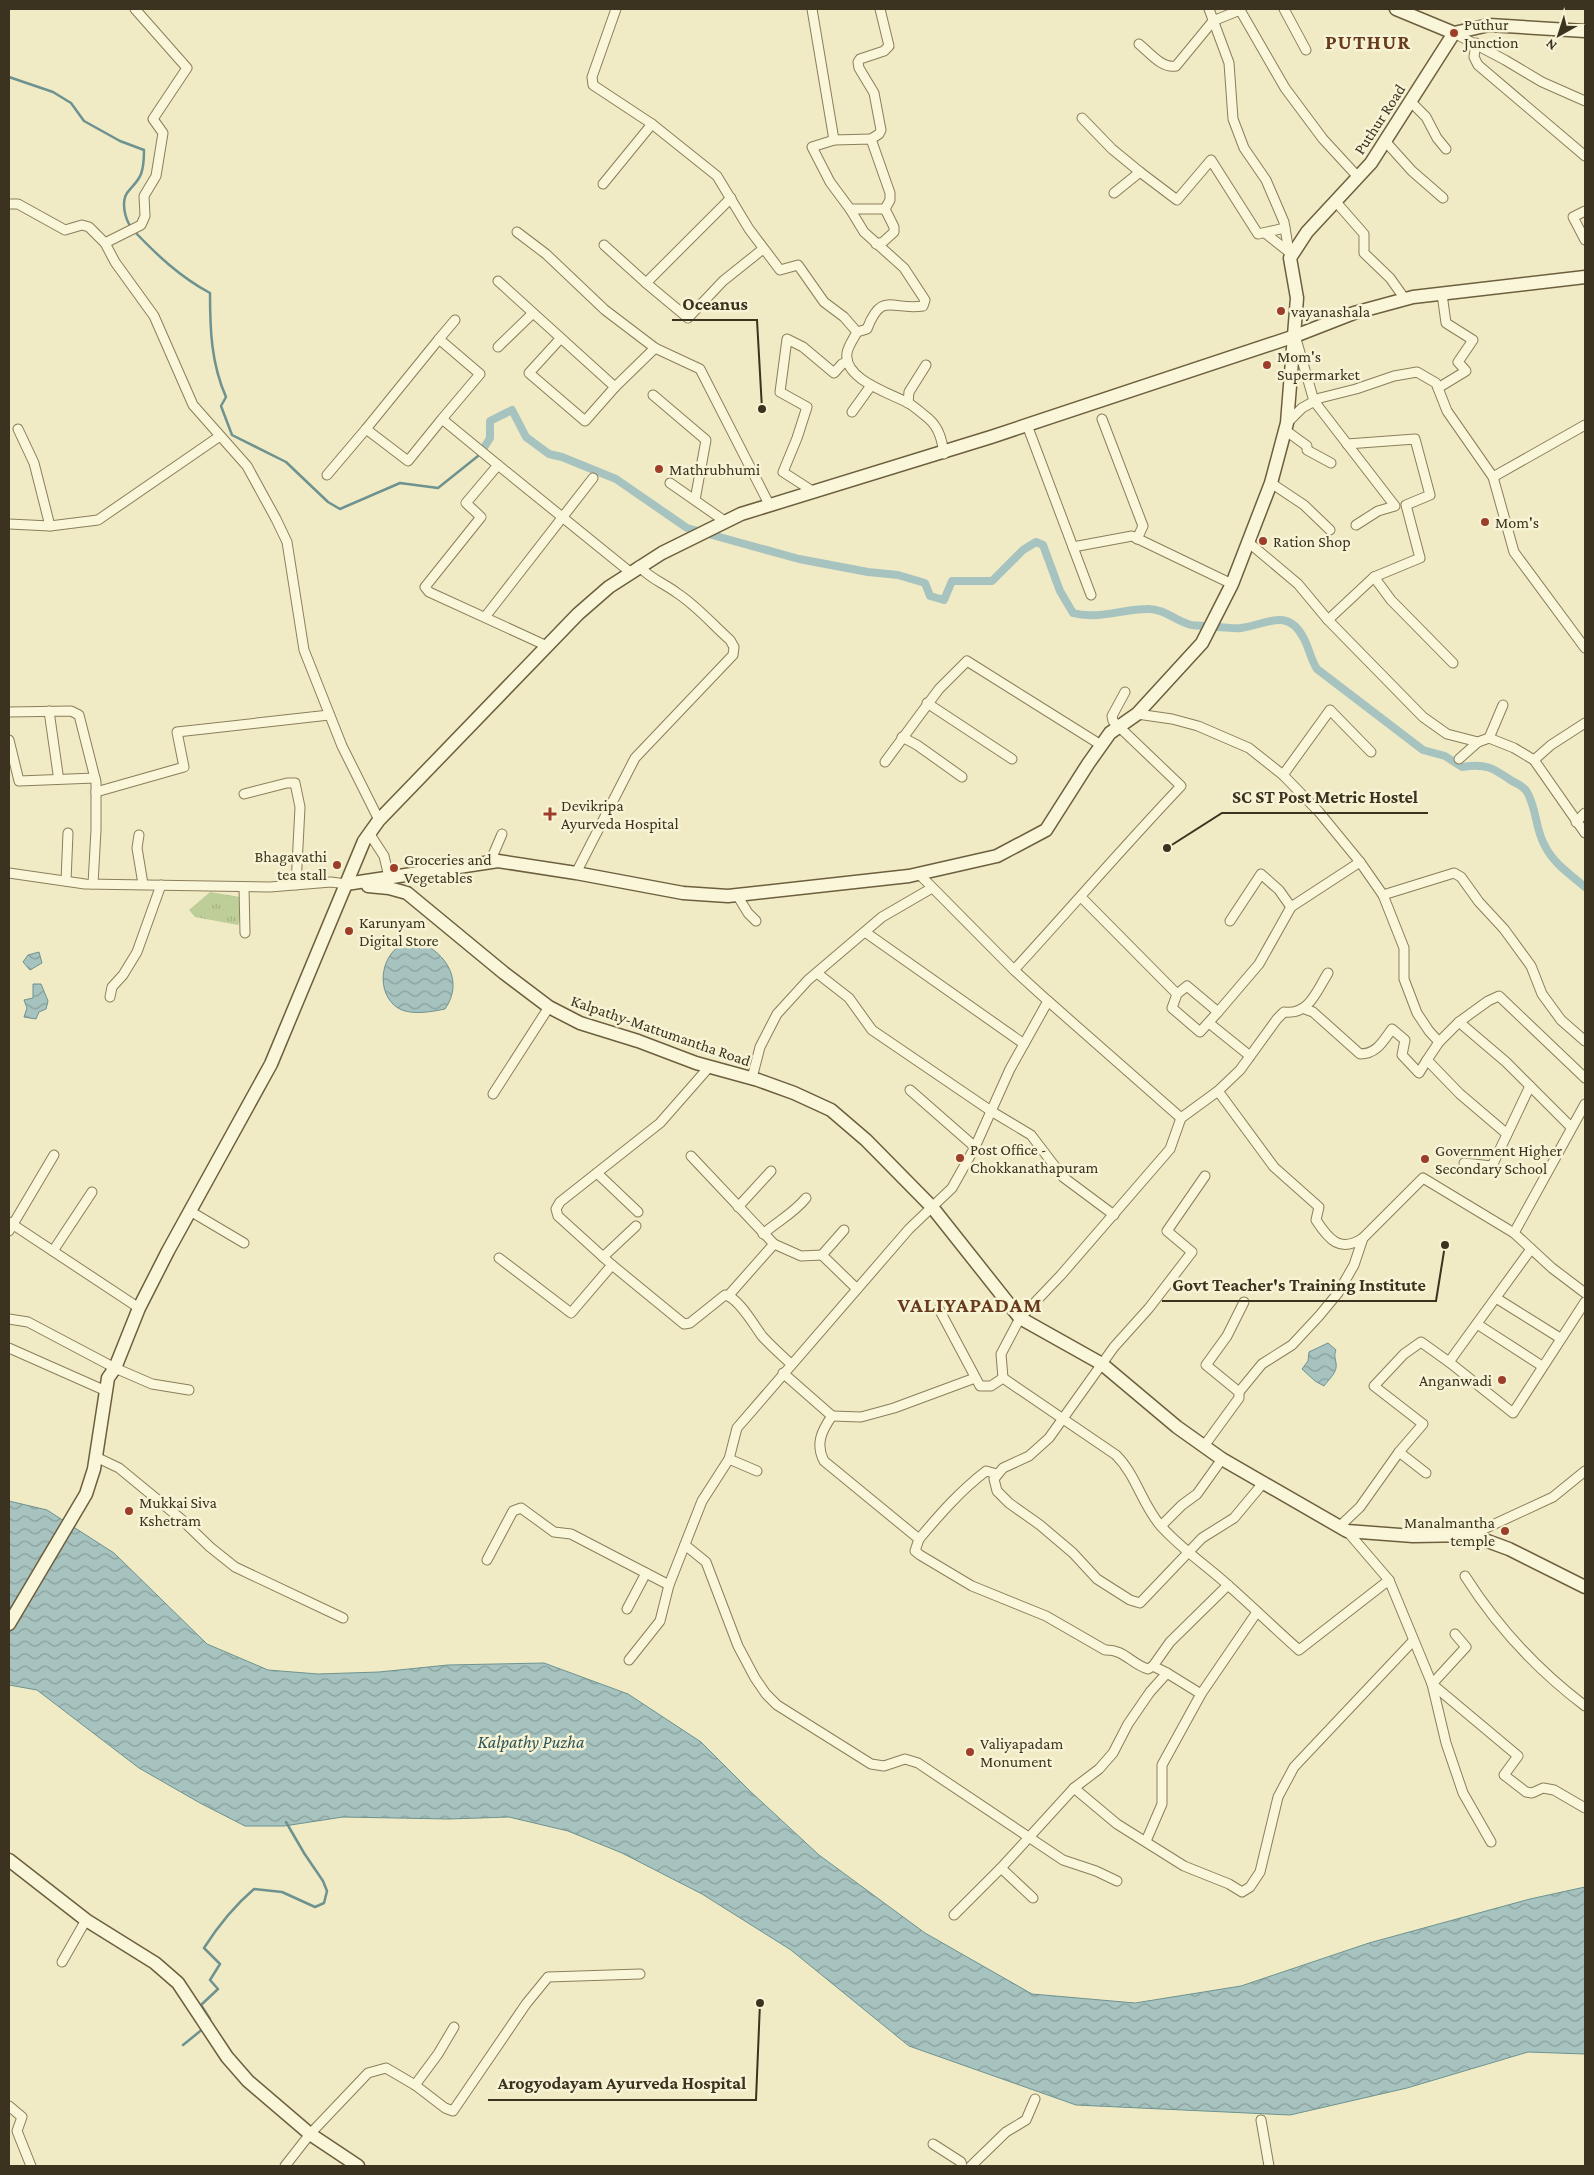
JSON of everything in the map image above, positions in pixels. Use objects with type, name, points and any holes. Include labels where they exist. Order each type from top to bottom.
[{"type":"street","points":[[105,243],[141,225],[145,216],[144,196],[156,176],[163,133],[153,119],[186,68],[136,9]]},
{"type":"street","points":[[616,9],[592,77],[594,85],[652,124],[717,176],[763,249],[780,270],[798,265],[824,302],[844,317],[857,332]]},
{"type":"street","points":[[812,9],[834,140]]},
{"type":"street","points":[[880,9],[889,46],[884,51],[860,59],[858,62],[874,93],[881,130],[879,134],[871,139],[834,140],[812,147],[830,182],[864,232],[904,268],[925,300],[923,306],[888,304],[878,308],[872,315],[866,329],[857,332],[847,352],[847,362],[870,387],[908,404],[930,420],[941,437],[944,453]]},
{"type":"street","points":[[9,872],[92,884],[244,887],[331,882],[346,884],[498,861],[683,893],[737,895],[815,888],[918,874],[997,856],[1046,830],[1110,733],[1137,714],[1202,642],[1232,584],[1271,483],[1286,426],[1297,298],[1290,255],[1285,228],[1266,180],[1244,148],[1233,118],[1229,63],[1209,9]]},
{"type":"street","points":[[1140,44],[1164,65],[1176,66],[1213,21],[1240,9],[1285,88],[1323,139],[1358,177]]},
{"type":"street","points":[[1284,9],[1306,50]]},
{"type":"street","points":[[1396,9],[1476,43],[1542,82],[1585,101]]},
{"type":"street","points":[[1454,33],[1489,25],[1585,30]]},
{"type":"street","name":"Puthur Road","points":[[1290,255],[1307,232],[1371,163],[1454,33]]},
{"type":"street","points":[[1476,43],[1474,58],[1478,64],[1585,156]]},
{"type":"street","points":[[1410,101],[1426,117],[1437,138],[1446,149]]},
{"type":"street","points":[[1082,118],[1112,149],[1177,200],[1211,160],[1258,234],[1285,228]]},
{"type":"street","points":[[603,184],[652,124]]},
{"type":"street","points":[[871,139],[890,193],[890,200],[885,209]]},
{"type":"street","points":[[1385,141],[1412,171],[1443,198]]},
{"type":"street","points":[[1114,193],[1140,172]]},
{"type":"street","points":[[646,282],[731,198]]},
{"type":"street","points":[[1336,202],[1364,234],[1364,253],[1390,278],[1405,299]]},
{"type":"street","points":[[9,204],[18,204],[65,230],[82,225],[89,227],[105,243],[115,262],[154,316],[193,405],[247,466],[287,542],[304,650],[342,746],[379,820]]},
{"type":"street","points":[[850,209],[885,209]]},
{"type":"street","points":[[876,244],[883,242],[894,232],[894,227],[885,209]]},
{"type":"street","points":[[1585,211],[1573,217],[1585,240]]},
{"type":"street","points":[[517,232],[546,254],[605,310],[654,348],[700,369],[770,506]]},
{"type":"street","points":[[1265,233],[1290,255]]},
{"type":"street","points":[[604,244],[688,318],[723,282],[763,249]]},
{"type":"street","points":[[9,1624],[86,1494],[96,1457],[108,1378],[115,1368],[139,1308],[271,1064],[364,841],[379,820],[578,614],[609,587],[634,569],[741,514],[944,453],[1295,336],[1354,313],[1405,299],[1585,276]]},
{"type":"street","points":[[498,281],[532,314],[615,387]]},
{"type":"street","points":[[1438,388],[1466,371],[1458,362],[1473,340],[1446,323],[1442,294]]},
{"type":"street","points":[[498,347],[532,314]]},
{"type":"street","points":[[327,475],[455,320]]},
{"type":"street","points":[[1295,336],[1314,401],[1395,506],[1378,511],[1356,525]]},
{"type":"street","points":[[366,429],[408,461],[480,374],[439,339]]},
{"type":"street","points":[[560,339],[529,373],[585,421],[615,387],[654,348]]},
{"type":"street","points":[[814,492],[783,472],[807,407],[780,392],[787,339],[803,347],[834,373],[842,364],[847,362]]},
{"type":"street","points":[[908,404],[909,392],[926,365]]},
{"type":"street","points":[[1286,426],[1302,408],[1314,401],[1394,376],[1417,372],[1436,383],[1448,411],[1493,477],[1514,552],[1585,648]]},
{"type":"street","points":[[852,412],[870,387]]},
{"type":"street","points":[[653,395],[706,440],[695,500]]},
{"type":"street","points":[[442,419],[562,517],[634,569],[677,592],[730,640],[734,647],[733,655],[634,758],[576,873]]},
{"type":"street","points":[[1102,419],[1143,526],[1138,539]]},
{"type":"street","points":[[1027,425],[1091,595]]},
{"type":"street","points":[[1493,477],[1585,425]]},
{"type":"street","points":[[1286,426],[1307,446],[1307,450],[1331,464]]},
{"type":"street","points":[[18,429],[34,463],[50,526]]},
{"type":"street","points":[[9,524],[50,526],[98,520],[220,436]]},
{"type":"street","points":[[1328,620],[1374,577],[1420,558],[1406,505],[1430,495],[1415,439],[1347,444]]},
{"type":"street","points":[[498,464],[466,503],[481,517],[425,587],[429,592],[547,646]]},
{"type":"street","points":[[485,618],[593,478]]},
{"type":"street","points":[[670,483],[725,522]]},
{"type":"street","points":[[1271,483],[1304,505],[1330,530]]},
{"type":"street","points":[[1073,547],[1132,536],[1232,584]]},
{"type":"street","points":[[1248,542],[1298,584],[1328,620],[1423,717],[1438,729],[1454,736],[1478,742]]},
{"type":"street","points":[[1374,577],[1391,600],[1453,663]]},
{"type":"street","points":[[886,762],[927,703],[968,661],[1101,745]]},
{"type":"street","points":[[1014,970],[1081,897],[1127,843],[1181,786],[1118,728],[1113,721],[1112,716],[1126,692]]},
{"type":"street","points":[[927,703],[1012,760]]},
{"type":"street","points":[[1489,738],[1503,705]]},
{"type":"street","points":[[1283,775],[1330,710],[1371,752]]},
{"type":"street","points":[[48,711],[58,774]]},
{"type":"street","points":[[9,712],[48,711],[71,712],[80,715],[95,778],[96,792],[92,884]]},
{"type":"street","points":[[1137,714],[1172,719],[1198,726],[1249,748],[1283,775],[1319,812],[1360,862],[1383,894],[1404,948],[1404,978],[1418,1014],[1439,1042]]},
{"type":"street","points":[[96,792],[184,767],[177,732],[330,715]]},
{"type":"street","points":[[1534,760],[1551,745],[1585,722]]},
{"type":"street","points":[[902,737],[917,745],[962,777]]},
{"type":"street","points":[[1459,759],[1478,742],[1489,738],[1514,748],[1534,760],[1585,833]]},
{"type":"street","points":[[9,740],[19,781],[95,778]]},
{"type":"street","points":[[244,794],[287,783],[295,783],[300,807],[296,885]]},
{"type":"street","points":[[1576,822],[1585,813]]},
{"type":"street","points":[[66,881],[68,833]]},
{"type":"street","points":[[369,833],[384,856],[389,877]]},
{"type":"street","points":[[490,862],[502,834]]},
{"type":"street","points":[[139,835],[137,848],[142,884]]},
{"type":"street","points":[[1218,1012],[1187,986],[1178,994],[1172,1004],[1172,1008],[1200,1032],[1209,1023],[1259,964],[1291,907],[1360,862]]},
{"type":"street","points":[[1383,894],[1454,873],[1461,877],[1489,915],[1504,929],[1531,966],[1542,994],[1561,1020],[1585,1041]]},
{"type":"street","points":[[918,874],[1014,970],[1181,1118]]},
{"type":"street","points":[[1230,920],[1261,874],[1279,890],[1291,907]]},
{"type":"street","name":"Kalpathy-Mattumantha Road","points":[[346,884],[389,888],[407,892],[549,1008],[580,1023],[752,1078],[794,1093],[831,1110],[866,1140],[932,1207],[1020,1318]]},
{"type":"street","points":[[110,997],[112,987],[137,952],[161,885]]},
{"type":"street","points":[[244,887],[245,933]]},
{"type":"street","points":[[752,1078],[760,1047],[777,1014],[817,973],[882,918],[932,888]]},
{"type":"street","points":[[737,895],[748,913],[756,921]]},
{"type":"street","points":[[1081,897],[1178,994]]},
{"type":"street","points":[[865,932],[1024,1044]]},
{"type":"street","points":[[817,973],[849,998],[872,1030],[991,1111],[1031,1135],[1063,1177],[1114,1215]]},
{"type":"street","points":[[1003,1378],[1001,1354],[1020,1318],[1061,1275],[1170,1149],[1181,1118],[1218,1091],[1240,1070],[1284,1012],[1295,1013],[1305,1008],[1328,973]]},
{"type":"street","points":[[1305,1008],[1313,1012],[1360,1054],[1367,1054],[1379,1047],[1392,1029],[1405,1040],[1402,1055],[1419,1073],[1439,1042],[1459,1022],[1488,1001],[1499,996],[1585,1078]]},
{"type":"street","points":[[629,1660],[660,1621],[669,1585],[702,1502],[729,1459],[736,1428],[909,1229],[952,1188],[975,1147],[1024,1044],[1048,1001]]},
{"type":"street","points":[[493,1094],[549,1008]]},
{"type":"street","points":[[1459,1022],[1506,1062],[1571,1127]]},
{"type":"street","points":[[1209,1023],[1250,1056]]},
{"type":"street","points":[[1427,1060],[1460,1094],[1507,1134]]},
{"type":"street","points":[[710,1066],[660,1122],[560,1202],[556,1208],[558,1216],[603,1257],[684,1324],[690,1323],[725,1296],[728,1296],[774,1244]]},
{"type":"street","points":[[1464,1163],[1492,1166],[1530,1086]]},
{"type":"street","points":[[910,1090],[975,1147]]},
{"type":"street","points":[[1218,1091],[1274,1167],[1319,1207],[1316,1220],[1326,1234],[1341,1245],[1352,1246],[1363,1238],[1423,1178],[1514,1233],[1585,1293]]},
{"type":"street","points":[[1514,1233],[1585,1104]]},
{"type":"street","points":[[54,1155],[10,1226],[53,1251],[139,1308]]},
{"type":"street","points":[[691,1156],[774,1244],[800,1256],[822,1255],[844,1230]]},
{"type":"street","points":[[738,1207],[771,1171]]},
{"type":"street","points":[[597,1173],[638,1212]]},
{"type":"street","points":[[1204,1176],[1166,1231],[1192,1252],[1149,1308],[1114,1347],[1064,1418],[1029,1456],[1012,1464],[997,1474],[994,1479],[997,1490],[1008,1503],[1040,1525],[1073,1553],[1109,1588],[1130,1600],[1140,1603],[1202,1538],[1234,1518],[1264,1482]]},
{"type":"street","points":[[53,1251],[92,1192]]},
{"type":"street","points":[[763,1234],[781,1218],[794,1212],[806,1198]]},
{"type":"street","points":[[190,1211],[244,1242]]},
{"type":"street","points":[[603,1257],[636,1226]]},
{"type":"street","points":[[1204,1446],[1239,1398],[1239,1392],[1262,1364],[1292,1346],[1338,1292],[1354,1266],[1363,1238]]},
{"type":"street","points":[[1450,1362],[1531,1249]]},
{"type":"street","points":[[822,1255],[857,1289]]},
{"type":"street","points":[[499,1258],[571,1313],[612,1264]]},
{"type":"street","points":[[728,1296],[739,1305],[763,1336],[791,1364]]},
{"type":"street","points":[[1496,1298],[1560,1338]]},
{"type":"street","points":[[1239,1392],[1206,1365],[1227,1336],[1244,1302]]},
{"type":"street","points":[[1344,1529],[1371,1494],[1399,1452],[1423,1424],[1374,1386],[1404,1354],[1421,1342],[1450,1362],[1513,1412],[1585,1302]]},
{"type":"street","points":[[939,1309],[980,1386],[992,1386],[1003,1378]]},
{"type":"street","points":[[1020,1318],[1102,1364],[1177,1427],[1222,1459],[1344,1529],[1389,1580],[1432,1684],[1446,1743],[1463,1793],[1491,1842]]},
{"type":"street","points":[[9,1319],[28,1322],[115,1368],[152,1384],[189,1390]]},
{"type":"street","points":[[1477,1324],[1542,1366]]},
{"type":"street","points":[[9,1348],[106,1391]]},
{"type":"street","points":[[783,1373],[832,1416],[861,1417],[908,1403],[975,1378]]},
{"type":"street","points":[[1003,1378],[1116,1455],[1126,1466],[1152,1514],[1161,1526],[1188,1554],[1228,1585],[1299,1650],[1389,1580]]},
{"type":"street","points":[[832,1416],[823,1429],[820,1439],[819,1452],[824,1461],[919,1539]]},
{"type":"street","points":[[1399,1452],[1426,1473]]},
{"type":"street","points":[[96,1457],[120,1468],[235,1567],[343,1618]]},
{"type":"street","points":[[729,1459],[757,1471]]},
{"type":"street","points":[[1161,1526],[1197,1494],[1222,1459]]},
{"type":"street","points":[[997,1474],[986,1471],[971,1483],[951,1502],[919,1539],[915,1551],[972,1586],[1046,1616],[1105,1650],[1115,1649],[1129,1657],[1139,1667],[1148,1669],[1153,1666],[1175,1637],[1228,1585]]},
{"type":"street","points":[[1472,1535],[1553,1497],[1585,1471]]},
{"type":"street","points":[[487,1560],[514,1511],[521,1508],[554,1532],[571,1534],[669,1585]]},
{"type":"street","points":[[1344,1529],[1413,1536],[1472,1535],[1509,1549],[1585,1587]]},
{"type":"street","points":[[685,1545],[706,1562],[738,1646],[755,1678],[777,1706],[872,1764],[884,1766],[905,1759],[918,1763],[1028,1839],[1063,1860],[1096,1871],[1117,1881]]},
{"type":"street","points":[[627,1609],[646,1573]]},
{"type":"street","points":[[1465,1576],[1486,1608],[1508,1636],[1545,1674],[1585,1706]]},
{"type":"street","points":[[1146,1841],[1162,1804],[1162,1765],[1202,1694],[1257,1612]]},
{"type":"street","points":[[1432,1684],[1466,1647],[1455,1634]]},
{"type":"street","points":[[1074,1788],[1117,1824],[1184,1866],[1229,1884],[1242,1892],[1250,1887],[1260,1872],[1278,1797],[1294,1767],[1413,1641]]},
{"type":"street","points":[[1153,1666],[1202,1694]]},
{"type":"street","points":[[954,1915],[1001,1868],[1074,1788],[1099,1768],[1113,1753],[1128,1724],[1150,1692],[1167,1673]]},
{"type":"street","points":[[1432,1684],[1518,1756],[1504,1775],[1526,1792],[1532,1793],[1543,1788],[1554,1790],[1585,1808]]},
{"type":"street","points":[[9,1860],[86,1920],[155,1963],[178,1983],[226,2057],[248,2081],[310,2134],[358,2166]]},
{"type":"street","points":[[1001,1868],[1033,1898]]},
{"type":"street","points":[[62,1962],[86,1920]]},
{"type":"street","points":[[285,2166],[310,2134],[368,2073],[386,2068],[415,2085],[445,2108],[453,2111],[526,2004],[548,1977],[640,1974]]},
{"type":"street","points":[[415,2085],[438,2054],[454,2027]]},
{"type":"street","points":[[971,2166],[1006,2132],[1026,2120],[1035,2099]]},
{"type":"street","points":[[9,2106],[22,2117],[17,2131],[31,2166]]},
{"type":"street","points":[[1261,2120],[1269,2166]]},
{"type":"street","points":[[933,2144],[961,2162],[962,2166]]},
{"type":"green space","points":[[210,892],[240,897],[241,915],[238,925],[195,917],[189,910]]},
{"type":"water","points":[[419,942],[438,953],[450,970],[453,979],[453,989],[445,1009],[418,1012],[404,1011],[393,1004],[384,989],[384,971],[390,955],[403,944]]},
{"type":"water","points":[[39,952],[42,963],[30,970],[23,962],[28,955]]},
{"type":"water","points":[[33,984],[41,984],[48,1001],[46,1009],[39,1012],[36,1019],[24,1017],[27,1008],[24,1000],[33,998]]},
{"type":"water","points":[[1328,1343],[1336,1350],[1336,1369],[1324,1386],[1315,1381],[1302,1369],[1308,1361],[1309,1352]]},
{"type":"water","name":"Kalpathy Puzha","points":[[9,1501],[47,1510],[114,1553],[207,1644],[268,1670],[318,1674],[379,1672],[448,1665],[544,1663],[628,1694],[701,1742],[751,1792],[819,1855],[925,1933],[1032,1994],[1135,2003],[1241,1986],[1369,1943],[1530,1899],[1585,1887],[1585,2054],[1528,2052],[1407,2088],[1290,2115],[1076,2105],[909,2046],[791,1950],[702,1894],[622,1853],[568,1831],[509,1817],[449,1819],[343,1817],[284,1826],[245,1826],[139,1768],[37,1690],[9,1685]]},
{"type":"waterway","points":[[9,77],[53,92],[71,103],[84,121],[120,141],[144,150],[141,174],[137,182],[127,193],[124,201],[127,220],[131,227]]},
{"type":"waterway","points":[[134,231],[169,265],[210,293],[214,359],[226,397],[221,406],[232,435],[286,462],[328,502],[340,509],[400,483],[438,488],[478,456]]},
{"type":"waterway","points":[[485,446],[490,438],[490,421],[512,410],[526,437],[549,454],[562,457],[616,479],[687,528],[799,559],[868,572],[898,575],[925,583],[930,596],[944,600],[952,581],[992,581],[1023,550],[1036,542],[1043,545],[1060,591],[1073,613],[1101,615],[1138,609],[1153,609],[1190,625],[1203,626]]},
{"type":"waterway","points":[[1217,627],[1241,628],[1275,620],[1283,620],[1290,623],[1297,628],[1303,637],[1317,669],[1423,750],[1445,756],[1462,767],[1483,766],[1489,768],[1524,788],[1530,799],[1539,833],[1549,852],[1563,868],[1585,887]]},
{"type":"waterway","points":[[210,2019],[201,2005],[218,1989],[210,1980],[220,1964],[204,1948],[233,1909],[254,1889],[282,1892],[315,1907],[324,1903],[327,1891],[323,1881],[286,1822]]},
{"type":"waterway","points":[[183,2045],[204,2028]]},
{"type":"place","name":"Puthur Junction","points":[[1454,33]]},
{"type":"place","name":"vayanashala","points":[[1281,311]]},
{"type":"place","name":"Mom's Supermarket","points":[[1267,365]]},
{"type":"place","name":"Oceanus","points":[[762,409]]},
{"type":"place","name":"Mathrubhumi","points":[[659,469]]},
{"type":"place","name":"Mom's","points":[[1485,522]]},
{"type":"place","name":"Ration Shop","points":[[1263,541]]},
{"type":"place","name":"Devikripa Ayurveda Hospital","points":[[550,814]]},
{"type":"place","name":"SC ST Post Metric Hostel","points":[[1167,848]]},
{"type":"place","name":"Bhagavathi tea stall","points":[[337,865]]},
{"type":"place","name":"Groceries and Vegetables","points":[[394,868]]},
{"type":"place","name":"Karunyam Digital Store","points":[[349,931]]},
{"type":"place","name":"Post Office - Chokkanathapuram","points":[[960,1158]]},
{"type":"place","name":"Government Higher Secondary School","points":[[1425,1159]]},
{"type":"place","name":"Govt Teacher's Training Institute","points":[[1445,1245]]},
{"type":"place","name":"Anganwadi","points":[[1502,1380]]},
{"type":"place","name":"Mukkai Siva Kshetram","points":[[129,1511]]},
{"type":"place","name":"Manalmantha temple","points":[[1505,1531]]},
{"type":"place","name":"Valiyapadam Monument","points":[[970,1752]]},
{"type":"place","name":"Arogyodayam Ayurveda Hospital","points":[[760,2003]]},
{"type":"district","name":"PUTHUR","points":[[1368,42]]},
{"type":"district","name":"VALIYAPADAM","points":[[970,1305]]}]
